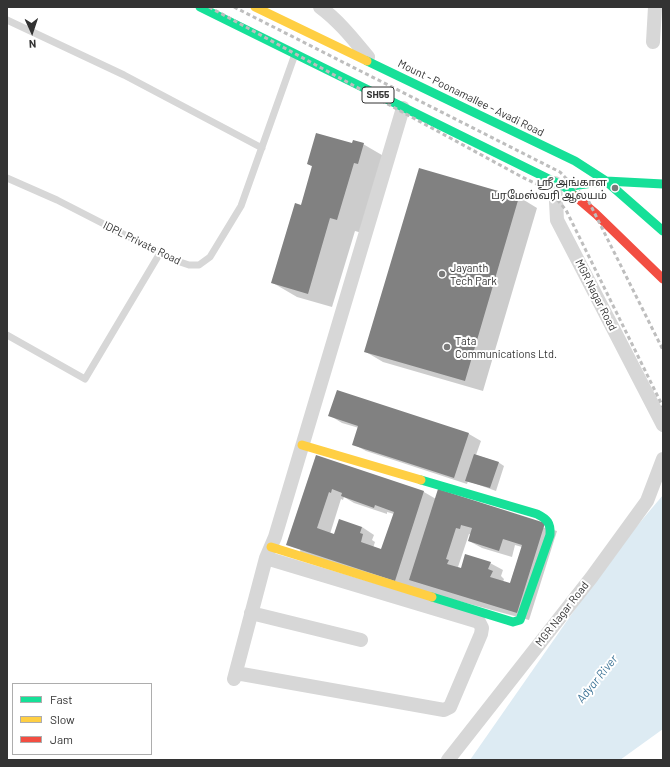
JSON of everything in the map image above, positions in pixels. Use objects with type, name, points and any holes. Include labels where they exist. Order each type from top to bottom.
[{"type":"main road","name":"SH55","points":[[200,7],[560,185],[596,214],[663,279]]},
{"type":"main road","name":"Mount - Poonamallee - Avadi Road","points":[[255,7],[575,161],[606,181],[663,231]]},
{"type":"main road","points":[[560,185],[606,181],[663,184]]},
{"type":"main road","points":[[269,552],[513,622],[520,620],[550,535],[551,527],[546,518],[537,514],[302,445]]},
{"type":"street","points":[[320,7],[331,15],[346,30],[374,65]]},
{"type":"street","points":[[653,42],[655,7]]},
{"type":"street","points":[[269,552],[480,622],[482,628],[481,634],[450,707],[444,710],[235,676],[251,613],[269,552],[403,108]]},
{"type":"street","name":"MGR Nagar Road","points":[[560,185],[557,220],[663,424]]},
{"type":"street","name":"MGR Nagar Road","points":[[448,760],[591,578],[647,501],[663,459]]},
{"type":"street","points":[[251,613],[361,640]]},
{"type":"lane","points":[[7,20],[124,75],[262,148]]},
{"type":"lane","name":"IDPL Private Road","points":[[7,178],[57,200],[174,260],[189,265],[199,265],[210,257],[241,206],[295,54]]},
{"type":"lane","points":[[7,335],[85,379],[160,253]]},
{"type":"water","name":"Adyar River","points":[[663,495],[663,729],[620,760],[470,760],[615,552]]},
{"type":"building","points":[[316,133],[352,143],[353,140],[364,143],[358,164],[354,163],[337,220],[330,218],[308,294],[271,283],[295,203],[301,205],[312,166],[307,164]]},
{"type":"building","name":"Jayanth Tech Park","points":[[419,168],[519,197],[465,381],[364,352]]},
{"type":"building","points":[[337,390],[469,433],[454,478],[352,445],[358,426],[328,416]]},
{"type":"building","points":[[474,454],[499,462],[490,488],[465,481]]},
{"type":"building","points":[[316,455],[424,491],[395,581],[286,545]],"holes":[[[332,489],[342,493],[341,496],[374,508],[375,505],[394,512],[381,549],[361,542],[363,534],[360,533],[362,527],[339,519],[334,534],[317,528],[329,492],[331,493]]]},
{"type":"building","points":[[438,489],[545,523],[517,613],[409,580]],"holes":[[[461,525],[472,528],[468,541],[499,551],[503,539],[522,545],[510,583],[490,577],[493,571],[488,569],[491,562],[465,554],[461,568],[447,564],[449,560],[446,559],[456,528],[460,529]]]},
{"type":"railway","points":[[209,7],[522,177],[549,190],[566,210],[663,407]]},
{"type":"railway","points":[[234,7],[560,172],[589,202],[663,350]]},
{"type":"traffic: fast","points":[[200,7],[565,187],[575,196]]},
{"type":"traffic: fast","points":[[367,61],[575,161],[606,181],[663,231]]},
{"type":"traffic: fast","points":[[565,187],[606,181],[663,184]]},
{"type":"traffic: fast","points":[[421,480],[537,514],[548,522],[550,527],[550,535],[520,620],[513,622],[432,597]]},
{"type":"traffic: slow","points":[[255,7],[367,61]]},
{"type":"traffic: slow","points":[[302,445],[421,480]]},
{"type":"traffic: slow","points":[[271,547],[432,597]]},
{"type":"traffic: jam","points":[[575,196],[596,214],[663,279]]},
{"type":"place","name":"ஶ்ரீ அங்காள பரமேஸ்வரி ஆலயம்","points":[[615,188]]},
{"type":"place","name":"Jayanth Tech Park","points":[[442,274]]},
{"type":"place","name":"Tata Communications Ltd.","points":[[447,347]]}]
